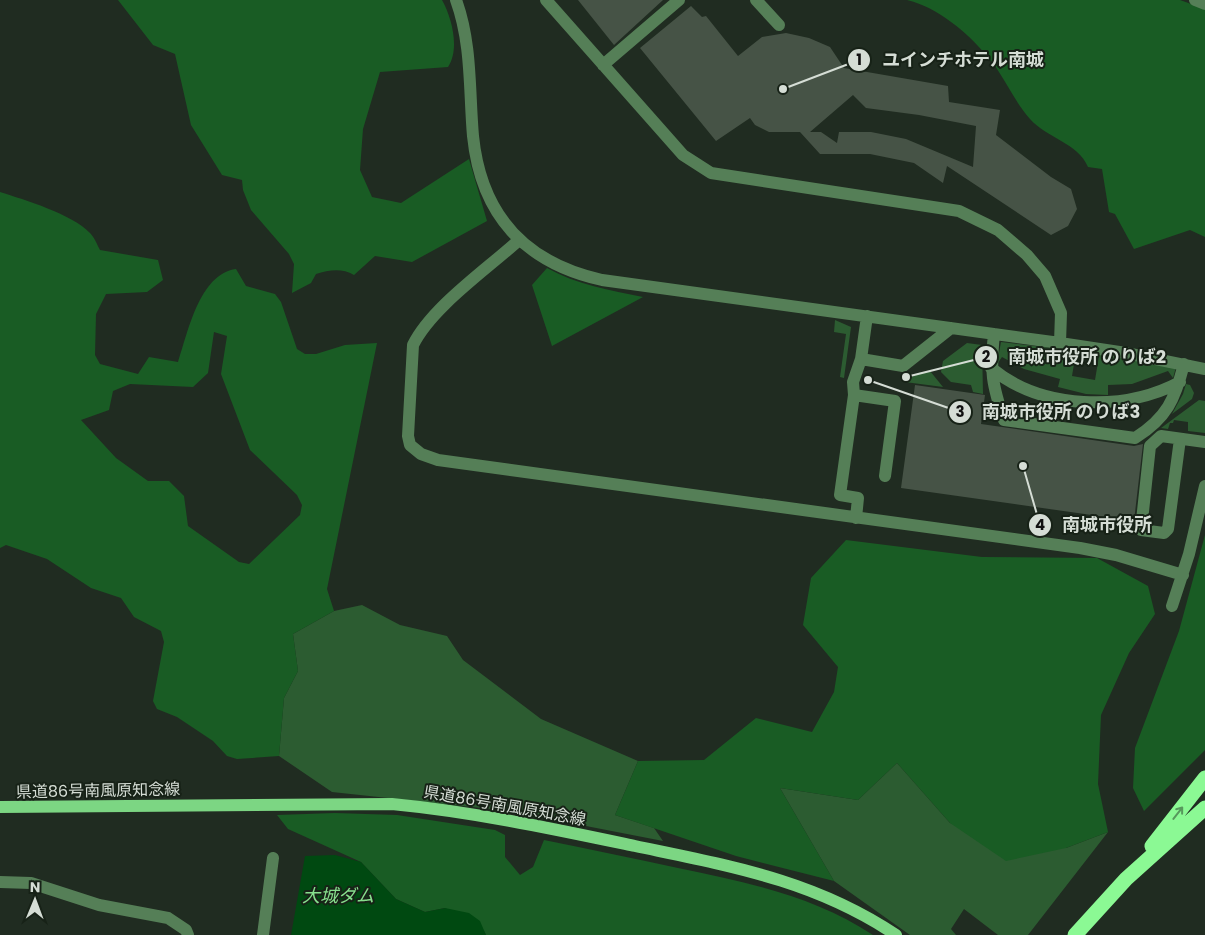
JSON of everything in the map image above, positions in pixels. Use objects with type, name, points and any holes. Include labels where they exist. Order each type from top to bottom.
[{"type":"highway","points":[[1074,935],[1126,879],[1205,778]]},
{"type":"highway","points":[[1126,879],[1205,808]]},
{"type":"main road","name":"県道86号南風原知念線","points":[[0,807],[383,804],[455,810],[519,821],[778,878],[846,905],[896,935]]},
{"type":"street","points":[[456,0],[463,19],[470,59],[474,137],[479,168],[489,197],[519,240],[536,254],[563,269],[602,280],[1060,343],[1184,364],[1205,370]]},
{"type":"street","points":[[546,0],[683,155],[711,173],[960,211],[998,230],[1026,255],[1045,276],[1061,313],[1060,343]]},
{"type":"street","points":[[603,65],[679,0]]},
{"type":"street","points":[[756,0],[779,25]]},
{"type":"street","points":[[1194,0],[1205,4]]},
{"type":"street","points":[[519,240],[435,315],[419,332],[413,345],[408,421],[410,445],[421,454],[438,460],[1080,548],[1116,555],[1183,575]]},
{"type":"street","points":[[856,518],[858,498],[840,495],[854,395],[853,382],[861,360],[867,316]]},
{"type":"street","points":[[861,360],[903,366],[951,328]]},
{"type":"street","points":[[994,334],[991,368],[992,386],[1004,420],[1135,438],[1163,417],[1177,392],[1184,364]]},
{"type":"street","points":[[991,368],[1029,389],[1050,396],[1101,403],[1160,392],[1180,382]]},
{"type":"street","points":[[854,395],[895,401],[885,476]]},
{"type":"street","points":[[1180,439],[1168,529],[1164,533],[1140,530],[1150,446],[1162,436],[1205,442]]},
{"type":"street","points":[[1172,606],[1183,575],[1205,486]]},
{"type":"street","points":[[263,935],[273,858]]},
{"type":"street","points":[[0,882],[31,882],[99,905],[168,918],[186,930],[188,935]]},
{"type":"shaded area","points":[[118,0],[442,0],[449,16],[453,34],[454,51],[452,60],[448,67],[380,72],[363,129],[360,170],[372,197],[401,203],[469,159],[487,221],[412,262],[375,256],[354,275],[345,271],[326,271],[316,274],[311,283],[292,293],[294,264],[289,254],[251,210],[243,190],[242,180],[222,175],[191,125],[175,54],[153,45]]},
{"type":"shaded area","points":[[907,0],[1180,0],[1205,9],[1205,237],[1190,230],[1134,249],[1115,214],[1109,212],[1102,169],[1088,167],[1070,146],[1037,126],[1019,104],[993,63],[961,30],[940,14],[918,3]]},
{"type":"shaded area","points":[[0,192],[48,208],[72,220],[90,233],[100,250],[158,260],[163,280],[147,292],[106,294],[96,314],[95,355],[100,364],[138,374],[149,357],[178,362],[191,321],[204,293],[223,273],[236,269],[246,286],[275,294],[281,302],[297,349],[305,354],[316,354],[345,345],[377,343],[327,589],[334,611],[293,634],[298,671],[284,698],[279,756],[237,759],[227,756],[213,741],[177,717],[157,709],[153,701],[164,642],[161,631],[134,617],[121,598],[91,588],[47,559],[6,545],[0,548]],"holes":[[[214,332],[227,336],[221,374],[250,450],[297,495],[302,505],[300,515],[249,564],[239,562],[188,526],[184,496],[169,481],[148,481],[116,458],[81,420],[109,410],[113,391],[130,384],[193,387],[208,373]]]},
{"type":"shaded area","points":[[547,268],[582,283],[643,297],[552,346],[532,285]]},
{"type":"shaded area","points":[[835,320],[851,327],[844,378],[840,377],[846,334],[834,332]]},
{"type":"shaded area","points":[[1001,342],[1132,358],[1176,367],[1173,378],[1168,371],[1132,384],[1108,385],[1108,395],[1086,394],[1058,387],[1060,379],[1024,369],[1002,357],[997,364]],"holes":[[[1076,352],[1099,356],[1095,380],[1072,376]]]},
{"type":"shaded area","points":[[967,343],[982,345],[983,394],[973,392],[971,385],[951,382],[941,372],[943,361]]},
{"type":"shaded area","points":[[930,371],[943,387],[905,382],[918,373]]},
{"type":"shaded area","points":[[1186,384],[1190,385],[1194,393],[1192,399],[1172,414],[1183,394]]},
{"type":"shaded area","points":[[1199,400],[1205,401],[1205,433],[1188,431],[1188,422],[1174,420],[1173,423],[1170,423],[1168,429],[1161,428]]},
{"type":"shaded area","points":[[1205,535],[1205,750],[1144,811],[1133,788],[1135,748],[1179,631]]},
{"type":"shaded area","points":[[846,540],[982,557],[1097,558],[1148,586],[1155,614],[1129,653],[1101,715],[1098,784],[1108,832],[1066,848],[1006,861],[950,823],[897,763],[858,800],[780,788],[834,881],[736,856],[615,815],[638,761],[704,760],[756,718],[812,732],[834,692],[838,667],[803,625],[811,578]]},
{"type":"shaded area","points":[[362,605],[400,625],[447,636],[463,660],[541,719],[638,761],[615,815],[654,828],[663,841],[509,811],[332,792],[279,756],[284,698],[298,671],[293,634],[334,611]]},
{"type":"shaded area","points":[[897,763],[950,823],[1066,848],[1108,832],[1028,935],[998,935],[964,909],[951,929],[956,935],[910,935],[834,881],[780,788],[858,800]]},
{"type":"shaded area","points":[[335,813],[397,815],[495,830],[505,835],[505,857],[520,875],[533,867],[544,840],[729,879],[804,900],[851,921],[873,935],[486,935],[484,931],[445,908],[425,912],[396,899],[361,862],[288,829],[277,815]]},
{"type":"water","name":"大城ダム","points":[[335,855],[361,862],[396,899],[425,912],[445,908],[469,913],[480,921],[486,935],[291,935],[305,856]]},
{"type":"building","points":[[578,0],[663,0],[614,45]]},
{"type":"building","points":[[691,6],[702,17],[706,16],[738,56],[762,37],[786,33],[809,38],[830,47],[844,68],[948,86],[949,102],[1000,110],[996,135],[1051,177],[1071,189],[1077,209],[1068,226],[1051,235],[947,166],[943,183],[914,163],[870,154],[820,154],[800,132],[769,132],[755,125],[750,118],[716,141],[640,48]],"holes":[[[853,95],[866,108],[919,115],[976,126],[973,167],[906,139],[871,132],[839,132],[837,143],[821,132],[810,132]]]},
{"type":"building","points":[[915,385],[985,395],[981,424],[1134,446],[1143,444],[1134,521],[901,488]]},
{"type":"place","name":"ユインチホテル南城","points":[[783,89]]},
{"type":"place","name":"南城市役所 のりば2","points":[[906,377]]},
{"type":"place","name":"南城市役所 のりば3","points":[[868,380]]},
{"type":"place","name":"南城市役所","points":[[1023,466]]}]
